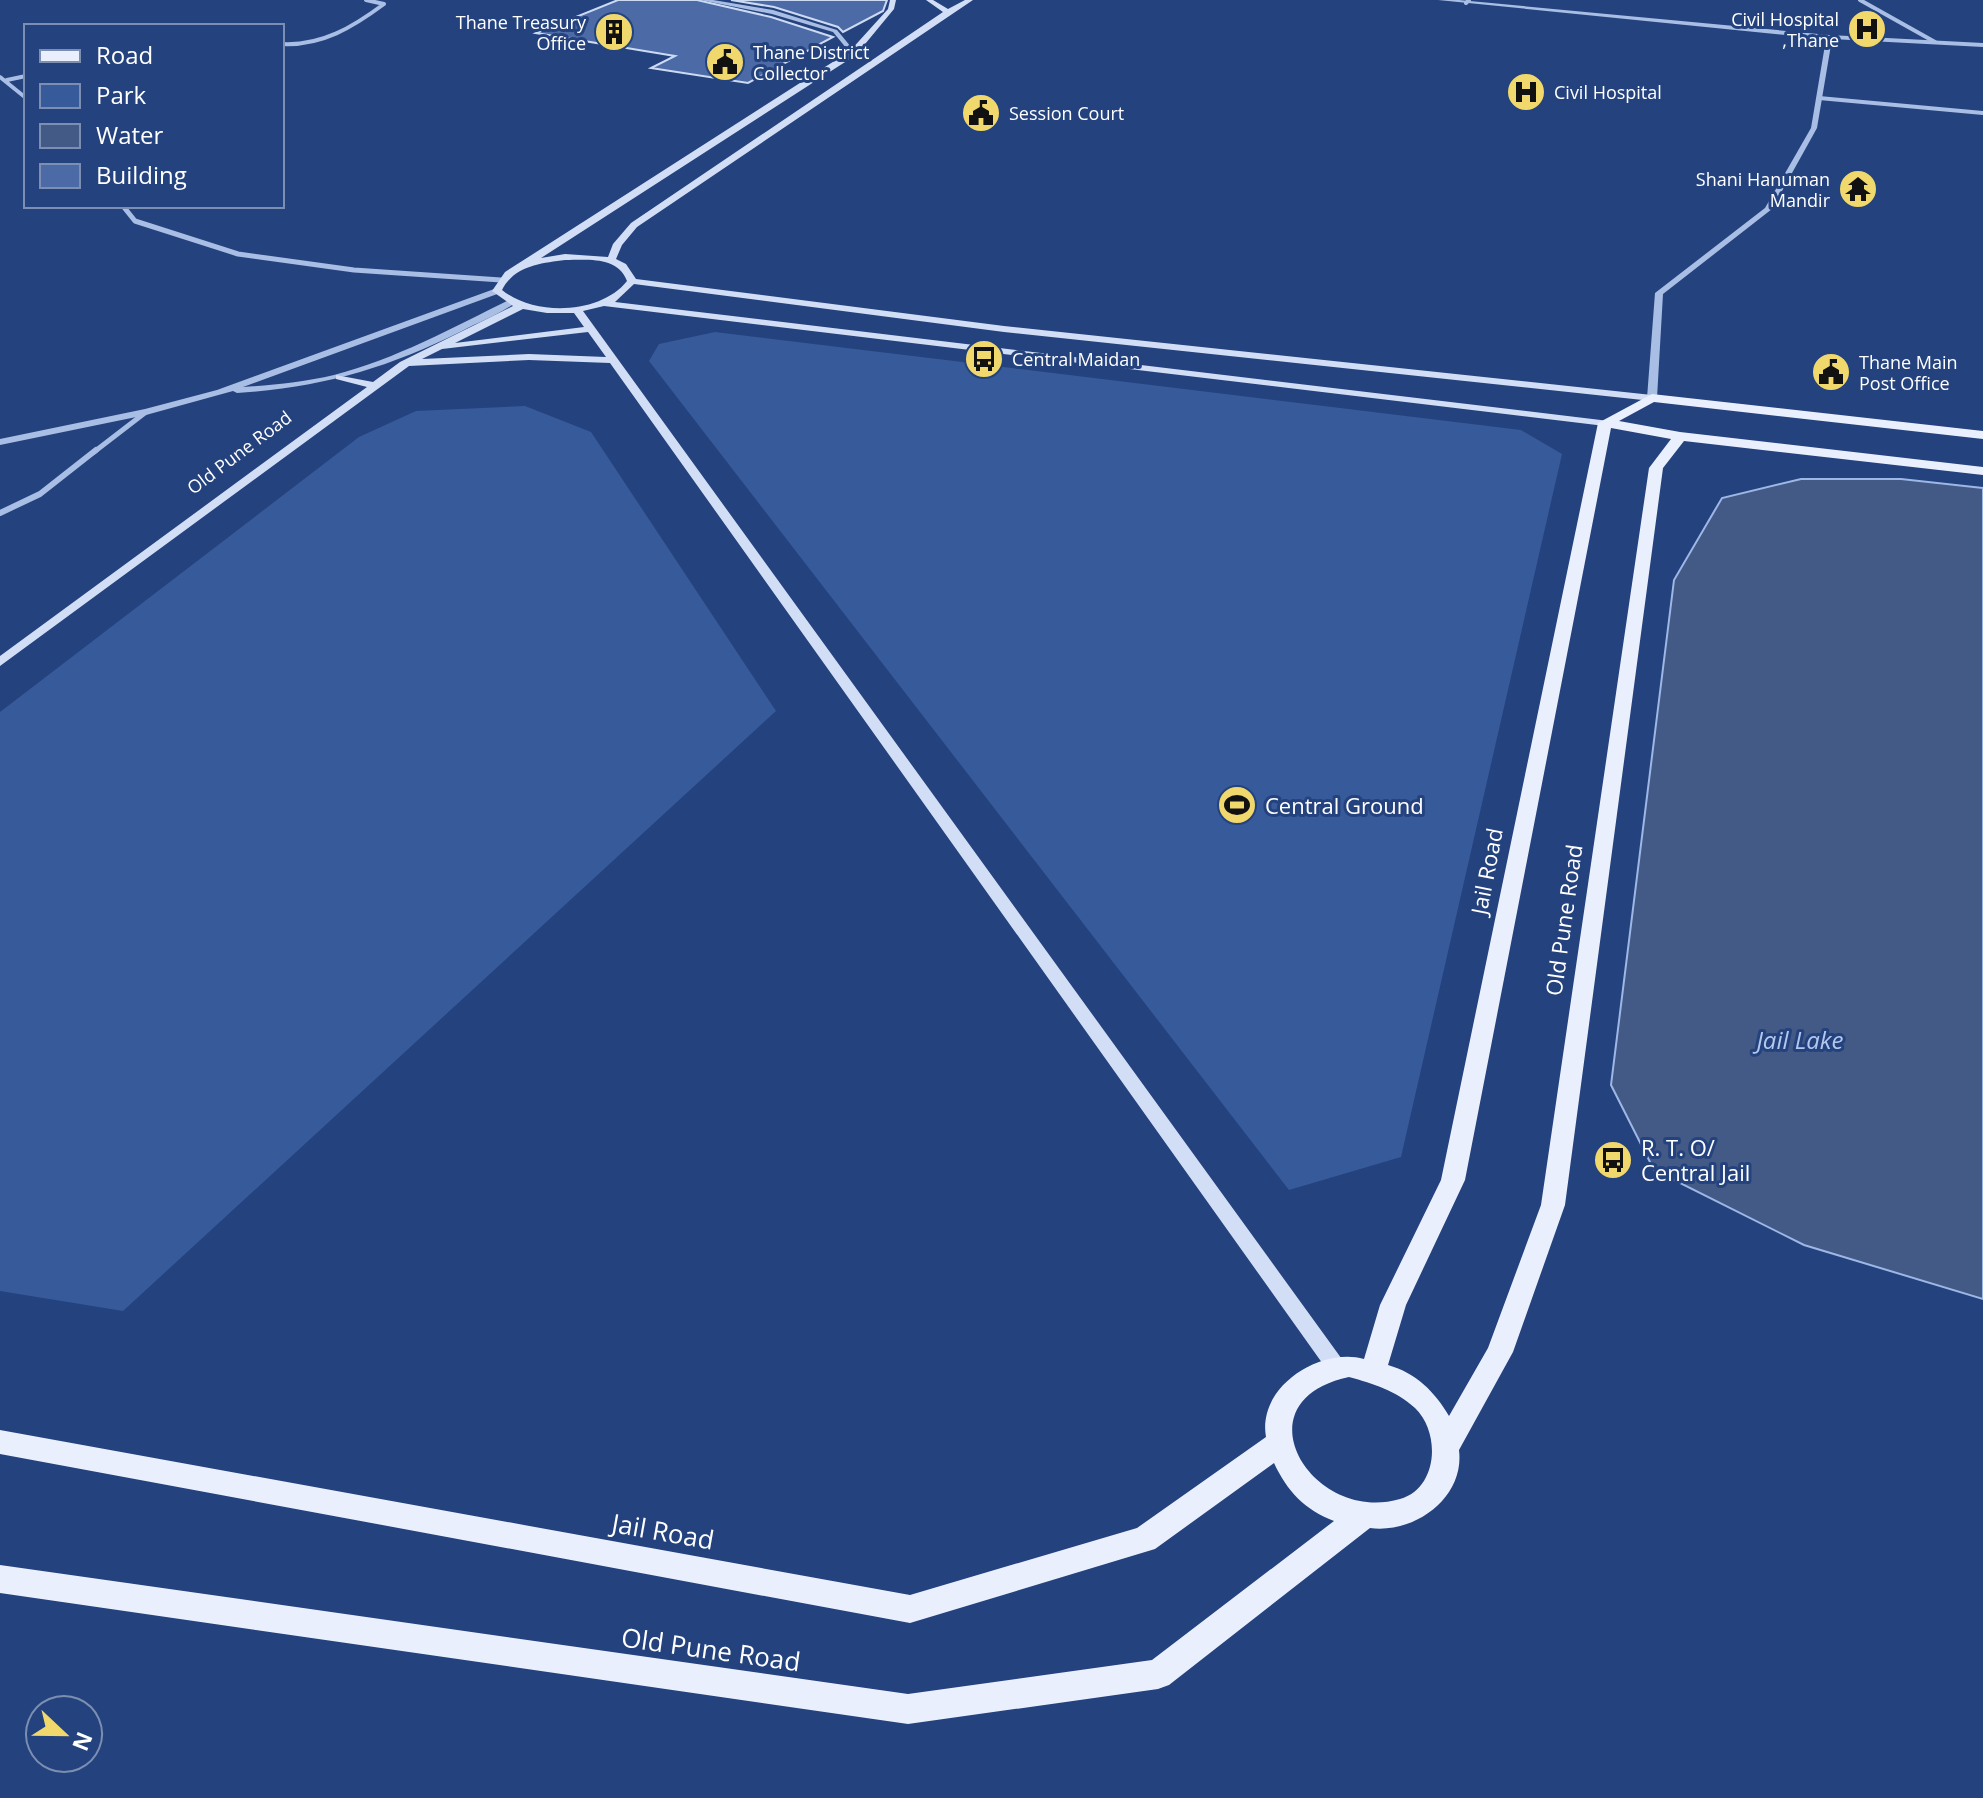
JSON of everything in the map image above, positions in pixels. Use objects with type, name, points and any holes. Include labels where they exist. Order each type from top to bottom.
[{"type":"main road","points":[[519,268],[565,257],[611,261],[631,273],[632,281],[623,293],[602,303],[549,310],[517,304],[497,291],[501,280],[519,268],[853,53],[891,9],[893,0]]},
{"type":"main road","points":[[929,0],[948,12]]},
{"type":"main road","points":[[611,261],[618,244],[634,225],[970,0]]},
{"type":"main road","points":[[632,281],[1004,329],[1983,435]]},
{"type":"main road","points":[[602,303],[1675,429],[1983,471]]},
{"type":"main road","name":"Old Pune Road","points":[[0,662],[373,385],[430,349],[517,304]]},
{"type":"main road","points":[[576,308],[1337,1368]]},
{"type":"main road","points":[[430,349],[591,329]]},
{"type":"main road","points":[[404,364],[529,357],[613,360]]},
{"type":"main road","points":[[340,377],[373,385]]},
{"type":"main road","points":[[1652,398],[1661,410]]},
{"type":"main road","points":[[1605,423],[1652,398]]},
{"type":"main road","name":"Jail Road","points":[[1374,1369],[1393,1305],[1453,1180],[1605,423]]},
{"type":"main road","name":"Old Pune Road","points":[[1447,1445],[1500,1352],[1553,1205],[1656,468],[1675,429]]},
{"type":"main road","points":[[1337,1368],[1374,1369],[1399,1379],[1422,1395],[1438,1416],[1447,1445],[1447,1466],[1437,1488],[1418,1507],[1392,1516],[1362,1517],[1332,1508],[1308,1490],[1288,1466],[1279,1443],[1280,1419],[1288,1398],[1303,1380],[1324,1370],[1337,1368]]},
{"type":"main road","name":"Jail Road","points":[[0,1442],[910,1609],[1145,1539],[1279,1443]]},
{"type":"main road","name":"Old Pune Road","points":[[0,1579],[908,1709],[1158,1674],[1362,1517]]},
{"type":"street","points":[[284,44],[293,46],[349,31],[384,4],[366,0]]},
{"type":"street","points":[[703,0],[773,12],[835,31],[853,53]]},
{"type":"street","points":[[1441,0],[1829,37],[1983,45]]},
{"type":"street","points":[[1860,0],[1935,42]]},
{"type":"street","points":[[1652,398],[1659,293],[1768,209],[1814,128],[1829,37]]},
{"type":"street","points":[[7,80],[24,76]]},
{"type":"street","points":[[0,77],[24,96]]},
{"type":"street","points":[[1819,98],[1983,113]]},
{"type":"street","points":[[125,208],[135,221],[238,254],[354,270],[501,280]]},
{"type":"street","points":[[0,442],[146,412],[220,392],[497,291]]},
{"type":"street","points":[[220,392],[284,387],[340,377],[517,304]]},
{"type":"street","points":[[0,513],[40,494],[146,412]]},
{"type":"green space","name":"Central Ground","points":[[715,332],[1521,430],[1562,454],[1401,1157],[1289,1190],[649,361],[659,344]]},
{"type":"green space","points":[[525,406],[591,432],[776,711],[123,1311],[0,1291],[0,712],[359,437],[416,411]]},
{"type":"water","name":"Jail Lake","points":[[1801,479],[1901,479],[1983,488],[1983,1299],[1804,1245],[1654,1170],[1611,1085],[1674,580],[1722,498]]},
{"type":"building","points":[[618,0],[697,0],[771,17],[833,37],[748,83],[651,68],[675,56],[536,33]]},
{"type":"building","points":[[731,0],[887,0],[883,11],[843,32],[838,27],[774,7]]},
{"type":"place","name":"Civil Hospital ,Thane","points":[[1867,29]]},
{"type":"place","name":"Thane Treasury Office","points":[[614,32]]},
{"type":"place","name":"Thane District Collector","points":[[725,62]]},
{"type":"place","name":"Civil Hospital","points":[[1526,92]]},
{"type":"place","name":"Session Court","points":[[981,113]]},
{"type":"place","name":"Shani Hanuman Mandir","points":[[1858,189]]},
{"type":"place","name":"Central Maidan","points":[[984,359]]},
{"type":"place","name":"Thane Main Post Office","points":[[1831,372]]},
{"type":"place","name":"Central Ground","points":[[1237,805]]},
{"type":"place","name":"R. T. O/ Central Jail","points":[[1613,1160]]}]
